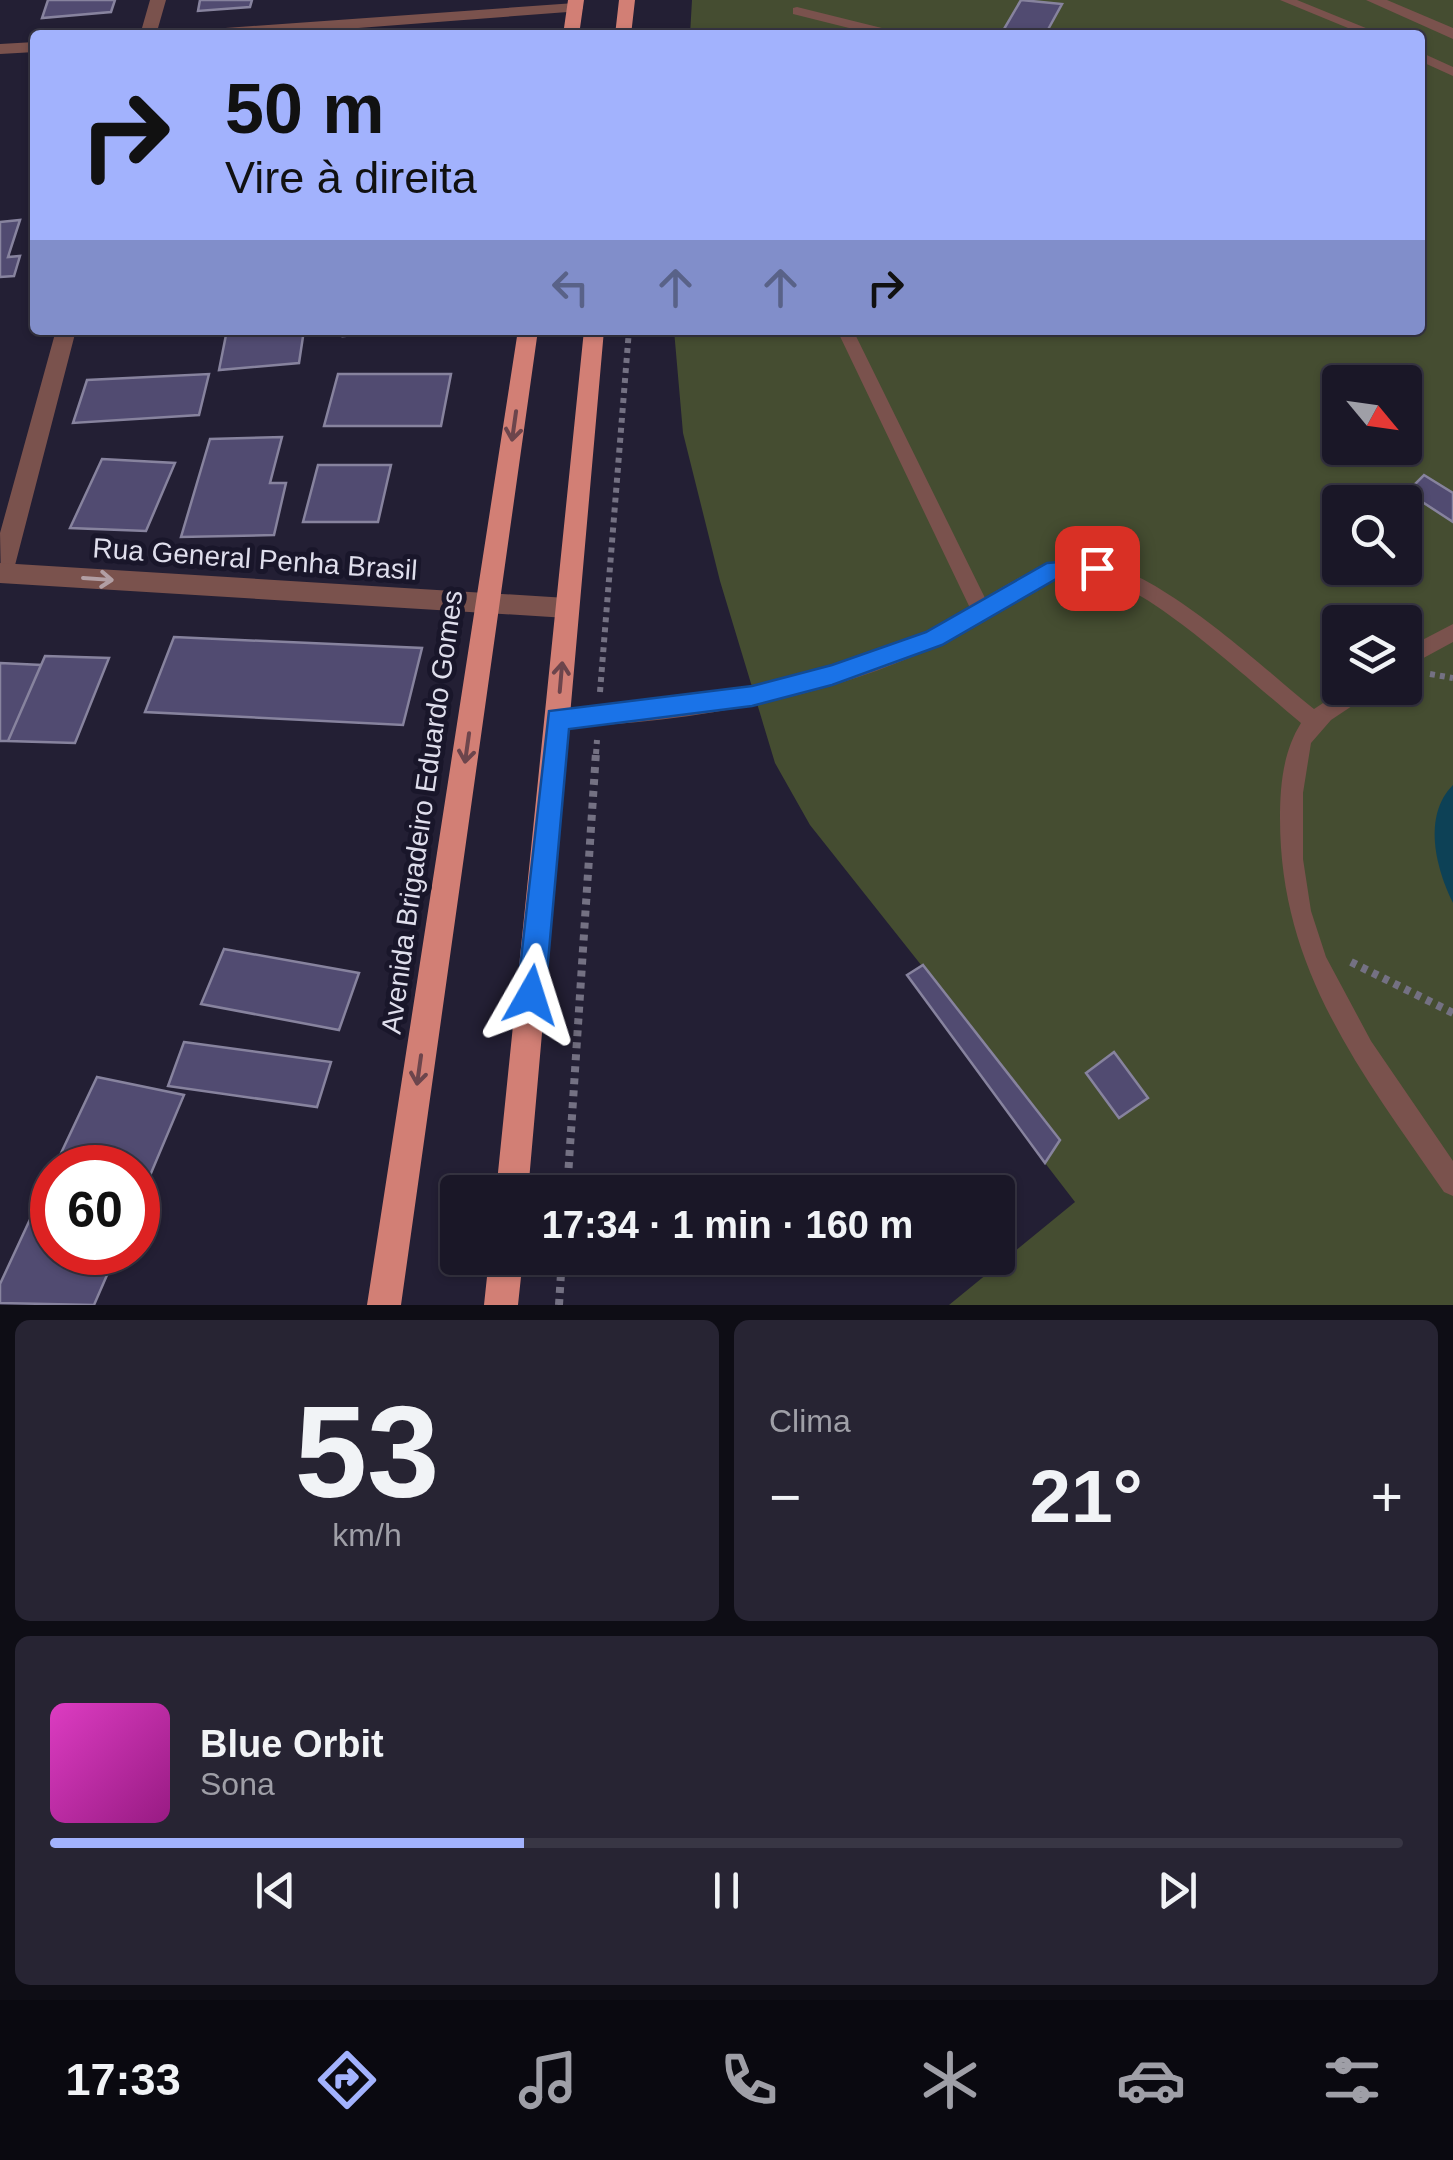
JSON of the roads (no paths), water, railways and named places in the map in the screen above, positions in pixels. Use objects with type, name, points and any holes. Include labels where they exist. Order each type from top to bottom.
[{"type":"main road","points":[[624,30],[627,0]]},
{"type":"main road","points":[[572,30],[575,4]]},
{"type":"main road","name":"Avenida Brigadeiro Eduardo Gomes","points":[[384,1305],[527,335]]},
{"type":"main road","points":[[514,1175],[593,335]]},
{"type":"main road","points":[[501,1305],[504,1275]]},
{"type":"street","points":[[149,30],[158,0]]},
{"type":"street","points":[[1374,0],[1453,34]]},
{"type":"street","points":[[259,30],[575,4]]},
{"type":"street","points":[[0,49],[30,46]]},
{"type":"street","points":[[0,573],[65,335]]},
{"type":"street","name":"Rua General Penha Brasil","points":[[0,573],[566,608]]},
{"type":"lane","points":[[1286,0],[1363,30]]},
{"type":"lane","points":[[796,12],[872,30]]},
{"type":"lane","points":[[1425,58],[1453,72]]},
{"type":"lane","points":[[846,335],[982,613]]},
{"type":"lane","points":[[558,719],[598,718],[752,696],[832,675],[934,638],[1054,570],[1097,568],[1140,584],[1314,721]]},
{"type":"lane","points":[[1422,649],[1453,632]]},
{"type":"lane","points":[[1338,705],[1314,721],[1293,772],[1288,844],[1294,900],[1308,944],[1354,1038],[1453,1182]]},
{"type":"water","points":[[1453,785],[1453,903],[1437,859],[1435,827],[1443,798]]}]
